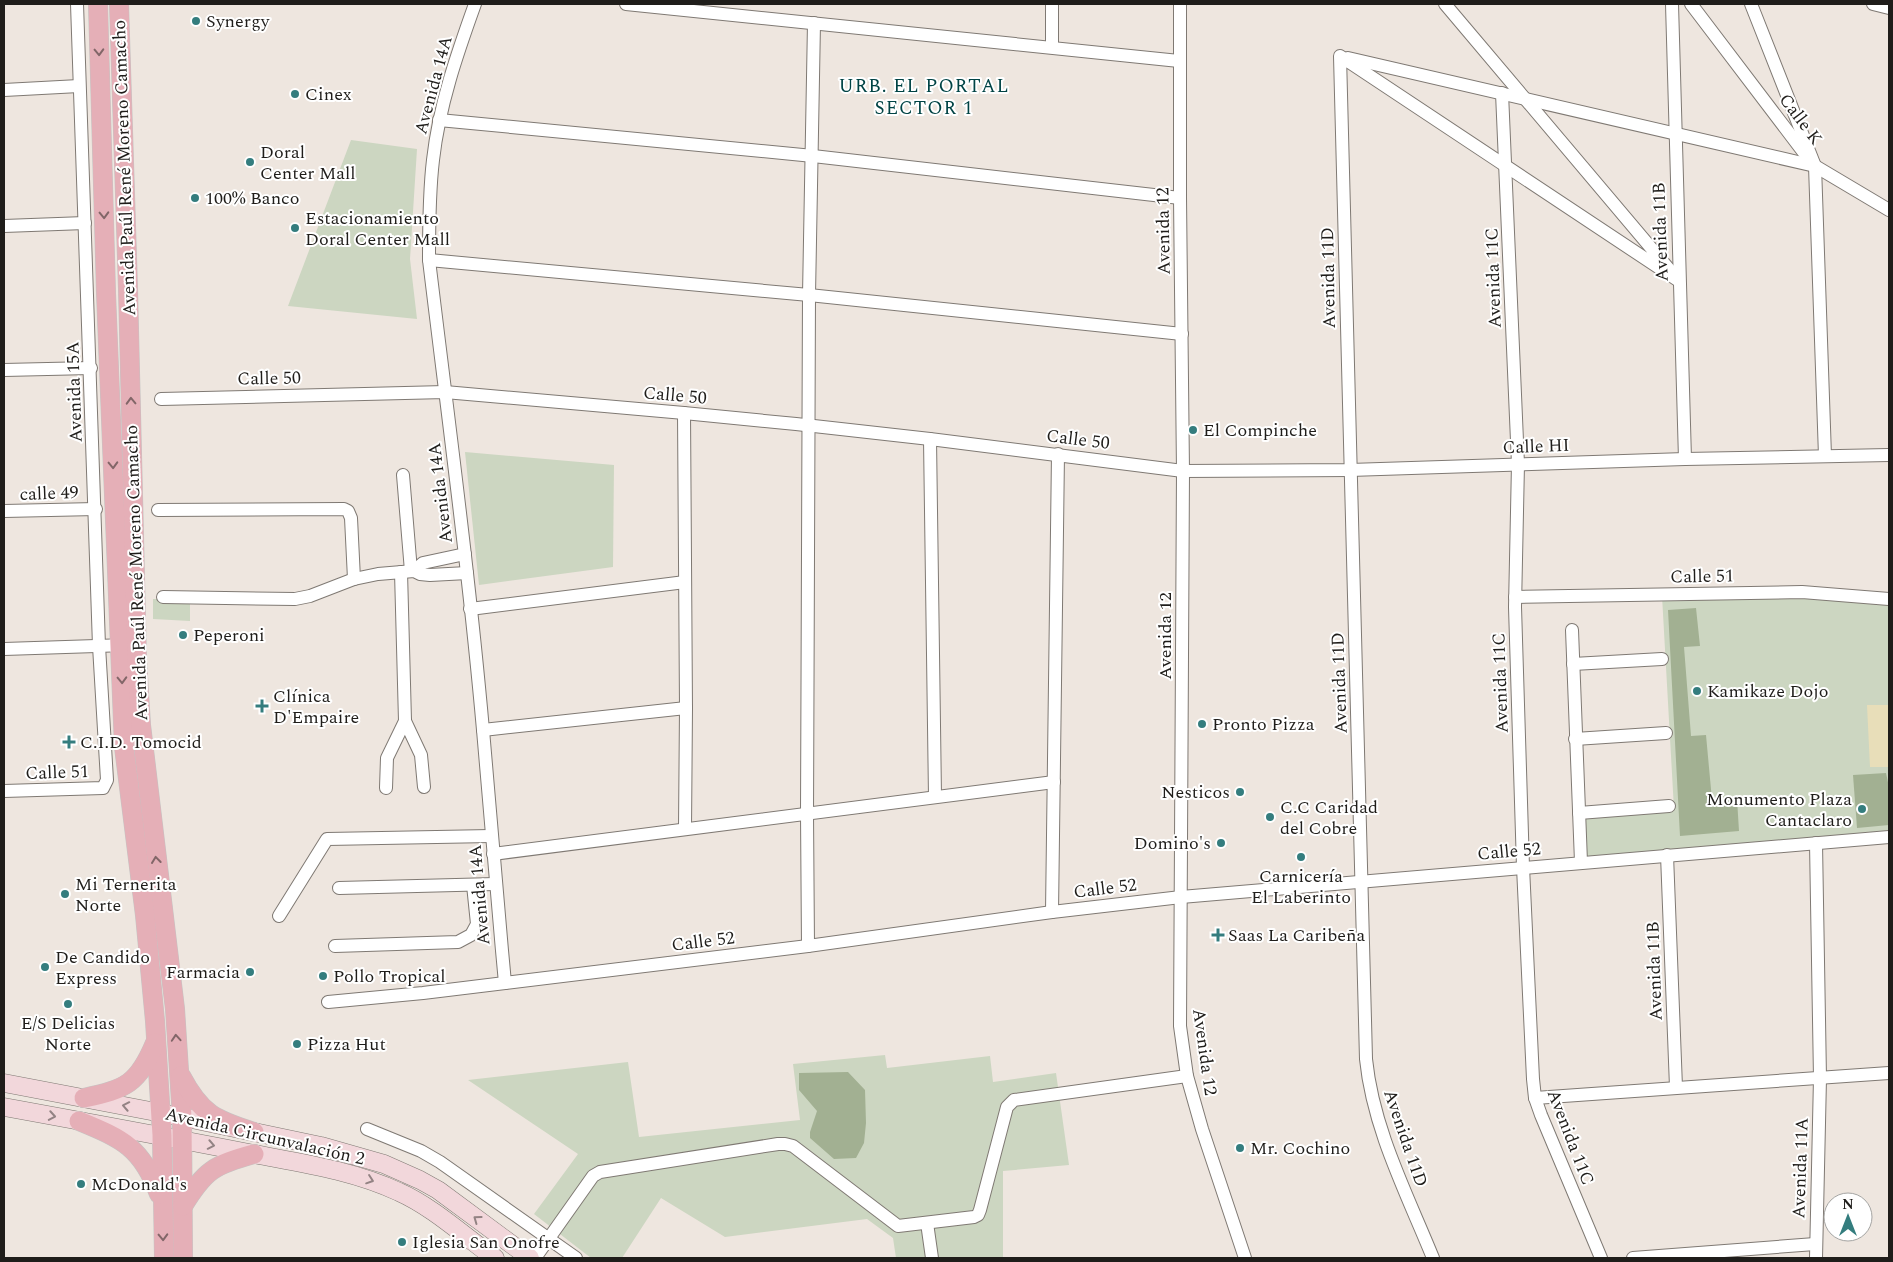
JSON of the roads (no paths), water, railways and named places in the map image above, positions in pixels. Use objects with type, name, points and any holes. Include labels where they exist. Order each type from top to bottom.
[{"type":"main road","name":"Avenida Paúl René Moreno Camacho","points":[[98,4],[106,293],[129,645],[175,1009],[182,1117],[184,1258]]},
{"type":"main road","name":"Avenida Paúl René Moreno Camacho","points":[[119,4],[129,645],[124,747],[150,960],[162,1135],[164,1258]]},
{"type":"main road","points":[[84,1098],[112,1092],[128,1084],[140,1073],[147,1062],[156,1040]]},
{"type":"main road","points":[[178,1071],[191,1096],[200,1106],[226,1124],[254,1132]]},
{"type":"main road","name":"Avenida Circunvalación 2","points":[[4,1083],[321,1146],[384,1164],[438,1190],[530,1258]]},
{"type":"main road","name":"Avenida Circunvalación 2","points":[[4,1107],[162,1135],[333,1169],[401,1192],[427,1208],[496,1258]]},
{"type":"main road","points":[[79,1121],[110,1134],[134,1150],[151,1174],[162,1202]]},
{"type":"main road","points":[[183,1206],[196,1183],[208,1171],[230,1160],[254,1154]]},
{"type":"street","name":"Avenida 15A","points":[[77,4],[96,509],[99,646],[107,780]]},
{"type":"street","name":"Avenida 14A","points":[[475,4],[458,53],[440,120],[433,160],[429,212],[430,260],[467,573],[505,983]]},
{"type":"street","points":[[626,4],[1179,61]]},
{"type":"street","points":[[1052,4],[1052,48]]},
{"type":"street","name":"Avenida 12","points":[[1180,4],[1183,471],[1180,1026],[1187,1076],[1202,1129],[1245,1258]]},
{"type":"street","points":[[1445,4],[1679,282]]},
{"type":"street","name":"Avenida 11B","points":[[1672,4],[1685,459]]},
{"type":"street","name":"Calle K","points":[[1691,4],[1815,166]]},
{"type":"street","points":[[1751,4],[1815,166],[1824,456]]},
{"type":"street","name":"Calle K","points":[[1758,4],[1815,166]]},
{"type":"street","points":[[1873,4],[1889,8]]},
{"type":"street","points":[[808,946],[809,295],[814,23]]},
{"type":"street","points":[[1340,56],[1679,282]]},
{"type":"street","points":[[1340,56],[1815,166],[1889,210]]},
{"type":"street","name":"Avenida 11D","points":[[1340,56],[1366,1059],[1370,1091],[1388,1145],[1433,1258]]},
{"type":"street","points":[[4,90],[79,86]]},
{"type":"street","name":"Avenida 11C","points":[[1502,93],[1518,464],[1515,597],[1523,867],[1533,1079],[1536,1098],[1601,1258]]},
{"type":"street","points":[[440,120],[813,156],[1180,198]]},
{"type":"street","points":[[4,226],[85,223]]},
{"type":"street","points":[[430,260],[809,295],[1182,334]]},
{"type":"street","points":[[4,370],[91,368]]},
{"type":"street","name":"Calle 50","points":[[161,399],[445,392],[684,413],[930,438],[1183,471]]},
{"type":"street","points":[[684,413],[685,829]]},
{"type":"street","points":[[930,438],[935,797]]},
{"type":"street","points":[[1052,912],[1058,454]]},
{"type":"street","name":"Calle HI","points":[[1183,471],[1350,470],[1685,459],[1889,455]]},
{"type":"street","points":[[386,788],[387,758],[405,721],[409,571],[403,475]]},
{"type":"street","name":"calle 49","points":[[4,511],[96,509]]},
{"type":"street","points":[[158,510],[344,509],[348,511],[351,518],[354,579]]},
{"type":"street","points":[[163,597],[295,599],[310,596],[354,579],[409,571],[423,563],[465,554]]},
{"type":"street","points":[[409,571],[430,575],[467,573]]},
{"type":"street","points":[[470,609],[685,582]]},
{"type":"street","name":"Calle 51","points":[[1515,597],[1802,592],[1889,599]]},
{"type":"street","points":[[1572,630],[1581,862]]},
{"type":"street","points":[[4,649],[129,645]]},
{"type":"street","points":[[1573,664],[1662,659]]},
{"type":"street","points":[[483,730],[686,708]]},
{"type":"street","points":[[405,721],[421,755],[424,787]]},
{"type":"street","points":[[1575,739],[1666,733]]},
{"type":"street","name":"Calle 51","points":[[4,791],[103,788],[107,780]]},
{"type":"street","points":[[492,854],[1054,782]]},
{"type":"street","points":[[1579,813],[1669,806]]},
{"type":"street","points":[[279,916],[327,839],[491,836]]},
{"type":"street","name":"Calle 52","points":[[328,1002],[505,983],[808,946],[1052,912],[1181,897],[1889,837]]},
{"type":"street","name":"Avenida 11A","points":[[1816,843],[1820,1078],[1816,1258]]},
{"type":"street","name":"Avenida 11B","points":[[1667,855],[1676,1087]]},
{"type":"street","points":[[339,888],[495,884]]},
{"type":"street","points":[[335,946],[458,942],[471,936],[477,924],[473,885]]},
{"type":"street","points":[[1536,1098],[1889,1073]]},
{"type":"street","points":[[535,1258],[593,1176],[600,1172],[785,1144],[793,1146],[894,1224],[902,1226],[974,1217],[978,1214],[1007,1107],[1014,1100],[1187,1076]]},
{"type":"street","points":[[367,1129],[421,1151],[440,1162],[576,1258]]},
{"type":"street","points":[[927,1223],[932,1258]]},
{"type":"street","points":[[1633,1258],[1815,1244]]},
{"type":"place","name":"Synergy","points":[[196,21]]},
{"type":"place","name":"Cinex","points":[[295,94]]},
{"type":"place","name":"Doral Center Mall","points":[[250,162]]},
{"type":"place","name":"100% Banco","points":[[195,198]]},
{"type":"place","name":"Estacionamiento Doral Center Mall","points":[[295,228]]},
{"type":"place","name":"El Compinche","points":[[1193,430]]},
{"type":"place","name":"Peperoni","points":[[183,635]]},
{"type":"place","name":"Kamikaze Dojo","points":[[1697,691]]},
{"type":"place","name":"Clínica D'Empaire","points":[[262,706]]},
{"type":"place","name":"Pronto Pizza","points":[[1202,724]]},
{"type":"place","name":"C.I.D. Tomocid","points":[[69,742]]},
{"type":"place","name":"Nesticos","points":[[1240,792]]},
{"type":"place","name":"Monumento Plaza Cantaclaro","points":[[1862,809]]},
{"type":"place","name":"C.C Caridad del Cobre","points":[[1270,817]]},
{"type":"place","name":"Domino's","points":[[1221,843]]},
{"type":"place","name":"Carnicería El Laberinto","points":[[1301,857]]},
{"type":"place","name":"Mi Ternerita Norte","points":[[65,894]]},
{"type":"place","name":"Saas La Caribeña","points":[[1218,935]]},
{"type":"place","name":"De Candido Express","points":[[45,967]]},
{"type":"place","name":"Farmacia","points":[[250,972]]},
{"type":"place","name":"Pollo Tropical","points":[[323,976]]},
{"type":"place","name":"E/S Delicias Norte","points":[[68,1004]]},
{"type":"place","name":"Pizza Hut","points":[[297,1044]]},
{"type":"place","name":"Mr. Cochino","points":[[1240,1148]]},
{"type":"place","name":"McDonald's","points":[[81,1184]]},
{"type":"place","name":"Iglesia San Onofre","points":[[402,1242]]},
{"type":"district","name":"URB. EL PORTAL SECTOR 1","points":[[924,96]]}]
